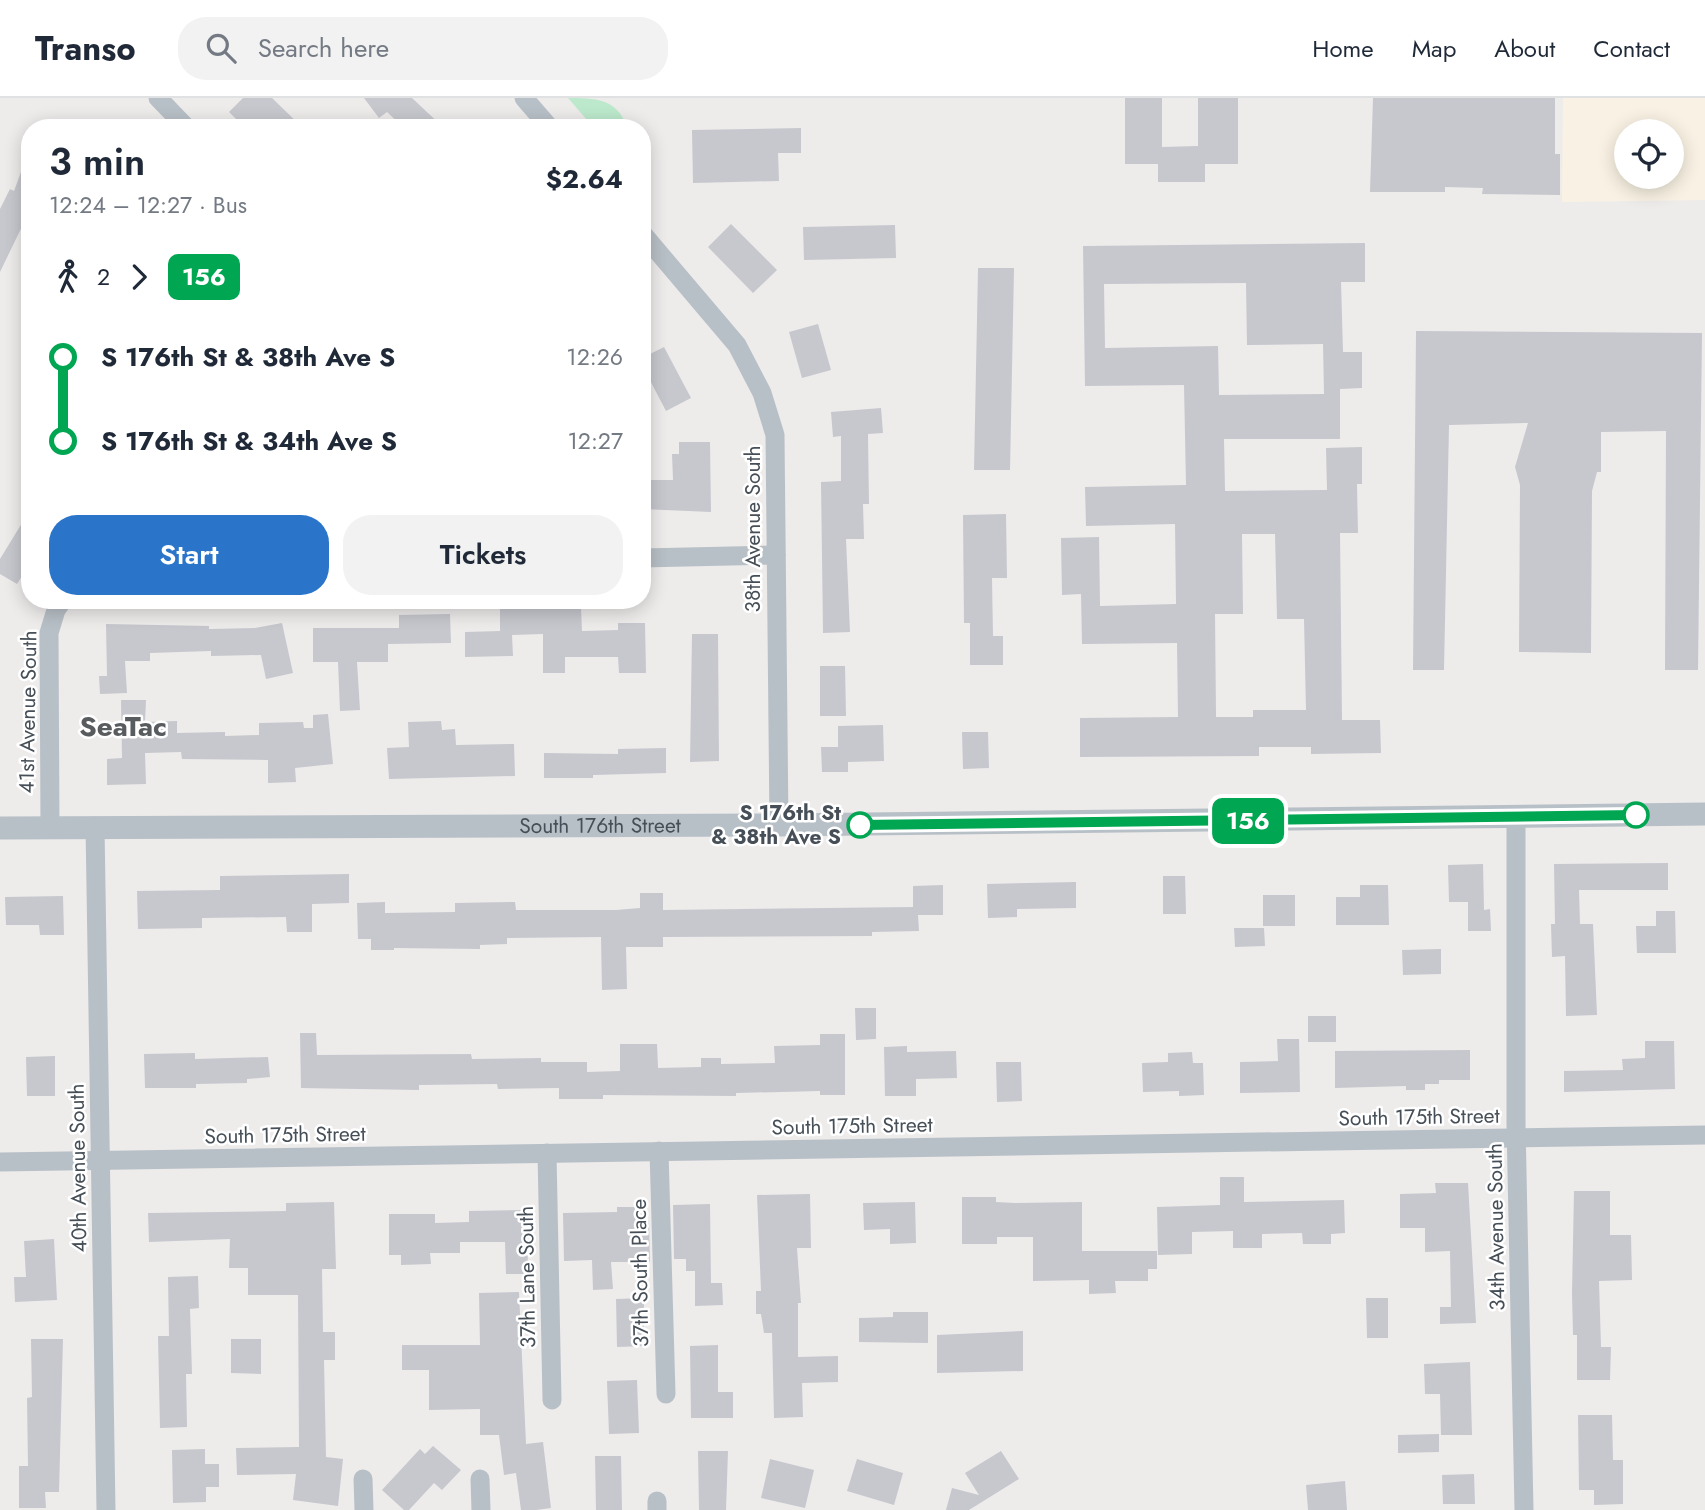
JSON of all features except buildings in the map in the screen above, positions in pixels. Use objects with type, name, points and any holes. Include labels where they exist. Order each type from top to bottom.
[{"type":"street","points":[[158,98],[178,119]]},
{"type":"street","points":[[524,98],[542,119]]},
{"type":"street","name":"38th Avenue South","points":[[651,243],[730,333],[762,393],[775,435],[779,825]]},
{"type":"street","points":[[651,558],[776,555]]},
{"type":"street","name":"41st Avenue South","points":[[50,828],[48,633],[56,609]]},
{"type":"street","name":"South 176th Street","points":[[0,828],[779,825],[1705,814]]},
{"type":"street","name":"34th Avenue South","points":[[1516,817],[1517,1138],[1524,1510]]},
{"type":"street","name":"40th Avenue South","points":[[96,826],[106,1510]]},
{"type":"street","name":"South 175th Street","points":[[0,1162],[1705,1135]]},
{"type":"street","name":"37th South Place","points":[[659,1151],[666,1394]]},
{"type":"street","name":"37th Lane South","points":[[547,1153],[552,1400]]},
{"type":"street","points":[[363,1479],[364,1510]]},
{"type":"street","points":[[480,1479],[481,1510]]},
{"type":"shaded area","points":[[1563,98],[1705,98],[1705,200],[1562,202]]},
{"type":"green space","points":[[568,98],[604,102],[618,111],[623,119],[586,119]]},
{"type":"bus line","name":"156","points":[[860,825],[1636,815]]},
{"type":"place","name":"S 176th St & 38th Ave S","points":[[860,825]]},
{"type":"district","name":"SeaTac","points":[[123,726]]}]
